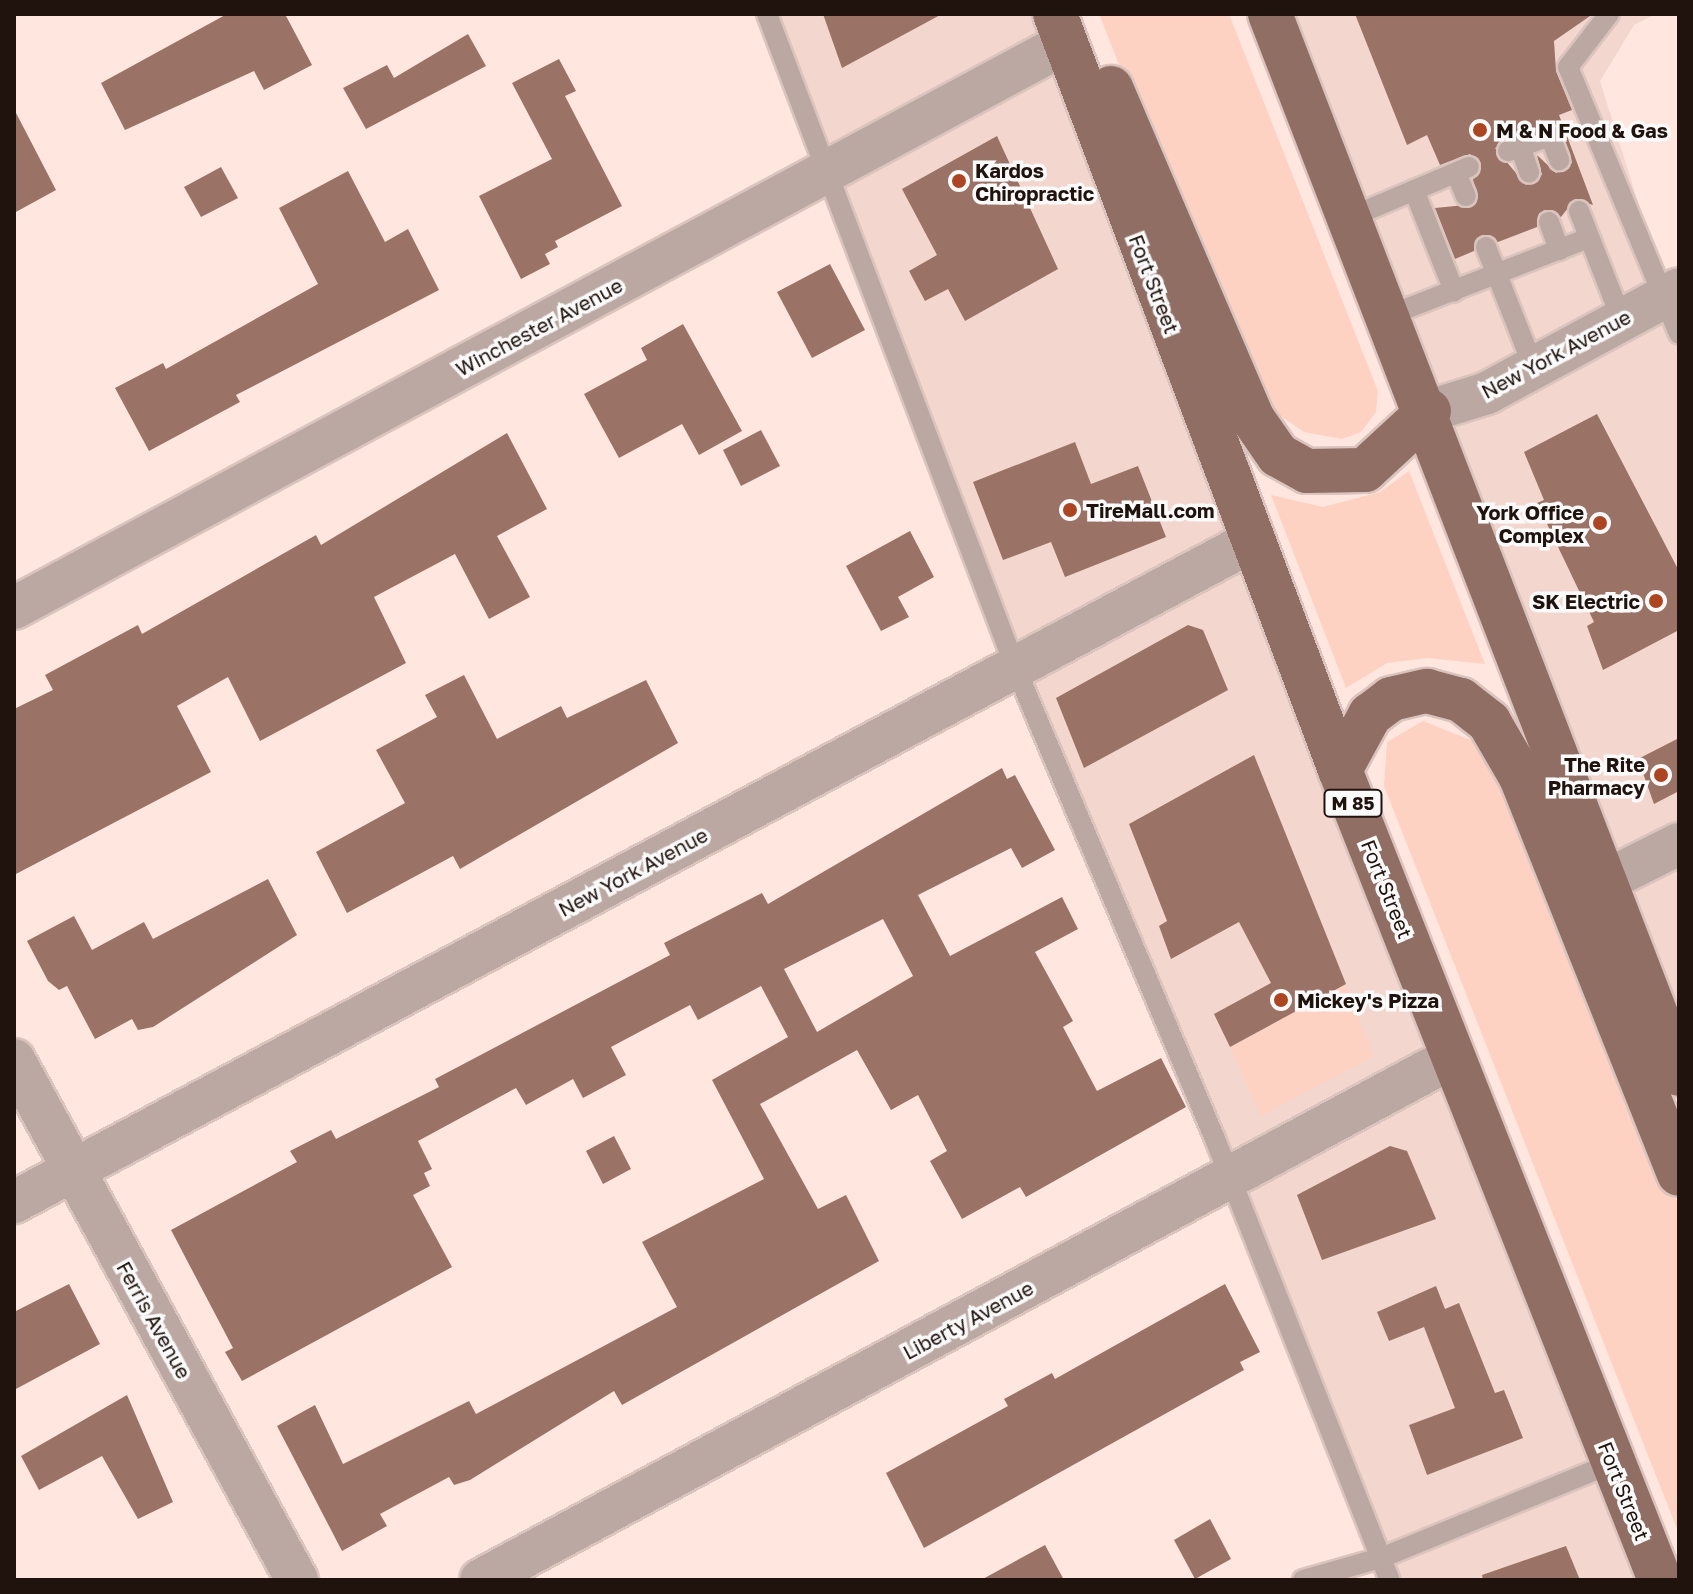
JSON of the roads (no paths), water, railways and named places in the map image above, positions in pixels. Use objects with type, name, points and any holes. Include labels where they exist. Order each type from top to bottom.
[{"type":"main road","points":[[1270,14],[1429,411],[1603,882],[1679,1074]]},
{"type":"main road","points":[[1059,27],[1100,63],[1253,419],[1278,455],[1307,471],[1365,470],[1429,411]]},
{"type":"main road","name":"Fort Street","points":[[1059,27],[1340,770],[1660,1580]]},
{"type":"main road","points":[[1340,770],[1370,715],[1391,699],[1427,691],[1461,700],[1489,722],[1521,777],[1679,1174]]},
{"type":"street","name":"Winchester Avenue","points":[[14,608],[827,173],[1059,27]]},
{"type":"street","name":"New York Avenue","points":[[1429,411],[1534,368],[1622,320],[1674,307]]},
{"type":"street","name":"New York Avenue","points":[[14,1202],[1252,541]]},
{"type":"street","points":[[1603,882],[1679,844]]},
{"type":"street","name":"Liberty Avenue","points":[[481,1580],[1230,1180],[1453,1057]]},
{"type":"street","name":"Ferris Avenue","points":[[14,1060],[297,1580]]},
{"type":"lane","points":[[767,14],[1016,669],[1230,1180],[1390,1580]]},
{"type":"lane","points":[[1609,14],[1568,67],[1674,307]]},
{"type":"lane","points":[[1529,172],[1514,149],[1550,136],[1559,160]]},
{"type":"lane","points":[[1351,217],[1462,170],[1466,196]]},
{"type":"lane","points":[[1414,190],[1454,291]]},
{"type":"lane","points":[[1579,211],[1622,320]]},
{"type":"lane","points":[[1549,222],[1559,250]]},
{"type":"lane","points":[[1390,315],[1589,238]]},
{"type":"lane","points":[[1486,247],[1534,368]]},
{"type":"lane","points":[[1303,1580],[1381,1558],[1613,1463]]},
{"type":"place","name":"M & N Food & Gas","points":[[1480,130]]},
{"type":"place","name":"Kardos Chiropractic","points":[[959,181]]},
{"type":"place","name":"TireMall.com","points":[[1070,510]]},
{"type":"place","name":"York Office Complex","points":[[1600,523]]},
{"type":"place","name":"SK Electric","points":[[1656,601]]},
{"type":"place","name":"The Rite Pharmacy","points":[[1661,775]]},
{"type":"place","name":"Mickey's Pizza","points":[[1281,1000]]}]
